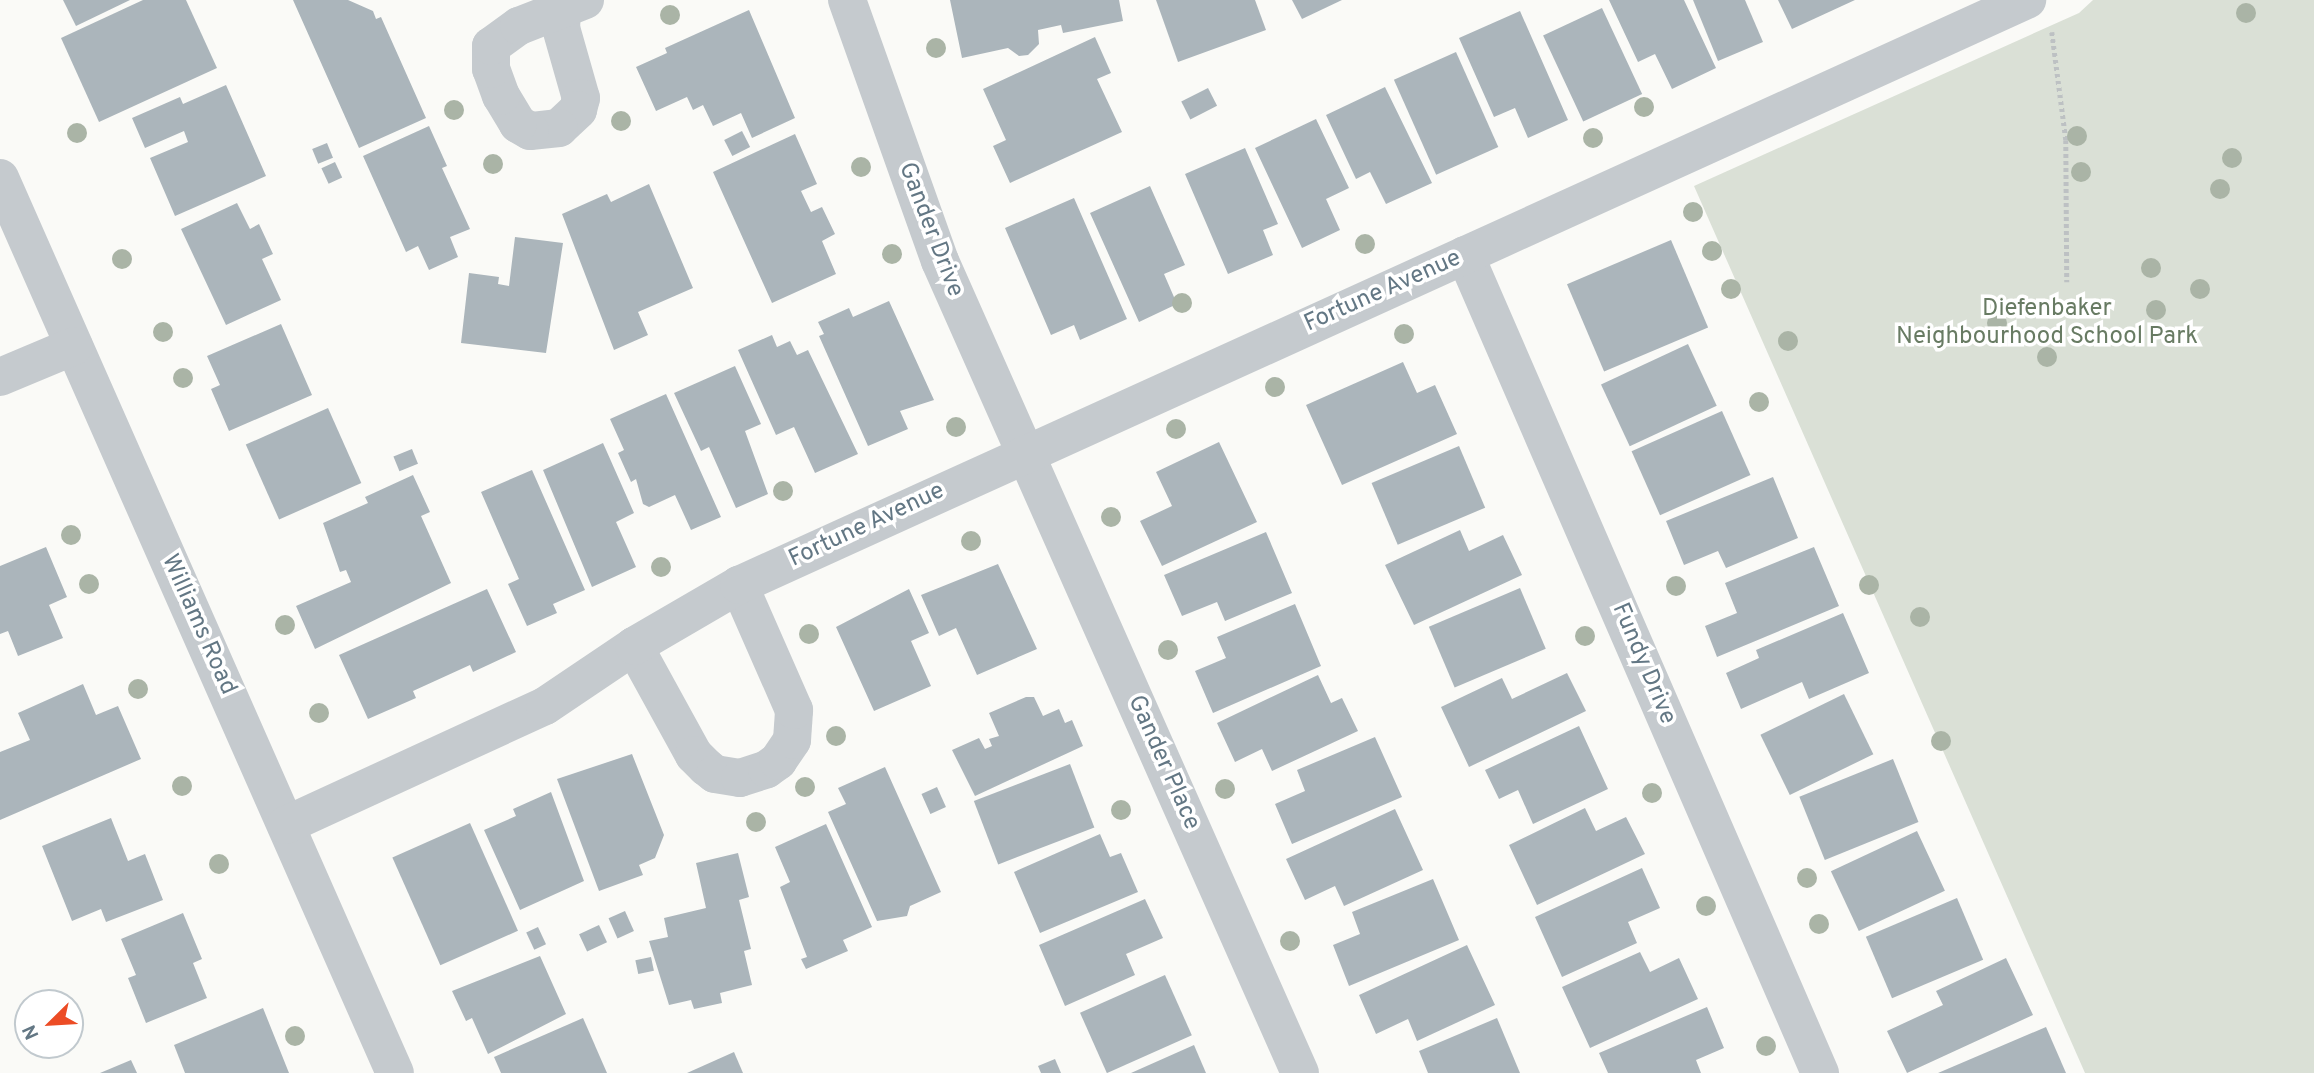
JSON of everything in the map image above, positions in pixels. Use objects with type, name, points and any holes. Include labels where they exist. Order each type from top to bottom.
[{"type":"street","name":"Gander Drive","points":[[848,0],[923,221],[1026,454]]},
{"type":"street","name":"Fortune Avenue","points":[[286,825],[545,706],[634,646],[739,585],[2027,0]]},
{"type":"street","name":"Williams Road","points":[[0,178],[395,1073]]},
{"type":"street","name":"Fundy Drive","points":[[1465,255],[1820,1073]]},
{"type":"street","points":[[0,377],[74,345]]},
{"type":"street","name":"Gander Place","points":[[1026,454],[1300,1073]]},
{"type":"street","points":[[634,646],[694,755],[706,767],[715,774],[740,778],[767,769],[778,761],[792,740],[794,710],[739,585]]},
{"type":"path","points":[[2052,31],[2066,140],[2067,282]]},
{"type":"green space","name":"Diefenbaker Neighbourhood School Park","points":[[2093,0],[2314,0],[2314,1073],[2085,1073],[1694,186],[2079,13]]},
{"type":"building","points":[[63,0],[130,0],[76,26]]},
{"type":"building","points":[[143,0],[186,0],[217,68],[99,122],[61,38]]},
{"type":"building","points":[[293,0],[348,0],[373,11],[376,19],[381,17],[426,118],[359,148]]},
{"type":"building","points":[[950,0],[1119,0],[1123,21],[1063,33],[1061,25],[1038,30],[1039,44],[1028,55],[1019,56],[1008,48],[962,58]]},
{"type":"building","points":[[1156,0],[1255,0],[1266,30],[1178,62]]},
{"type":"building","points":[[1292,0],[1342,0],[1302,19]]},
{"type":"building","points":[[1609,0],[1684,0],[1716,68],[1672,89],[1655,54],[1638,62]]},
{"type":"building","points":[[1693,0],[1745,0],[1763,42],[1718,61]]},
{"type":"building","points":[[1778,0],[1855,0],[1792,29]]},
{"type":"building","points":[[1602,8],[1642,94],[1583,122],[1543,35]]},
{"type":"building","points":[[749,10],[795,118],[752,138],[741,113],[713,126],[703,105],[693,110],[687,97],[656,111],[636,67],[667,53],[665,48]]},
{"type":"building","points":[[1520,11],[1568,120],[1528,138],[1515,108],[1494,117],[1459,38]]},
{"type":"building","points":[[1095,37],[1111,73],[1097,79],[1122,132],[1010,183],[993,146],[1006,140],[983,89]]},
{"type":"building","points":[[1456,52],[1498,147],[1436,175],[1394,80]]},
{"type":"building","points":[[226,85],[266,176],[175,216],[150,158],[188,142],[184,131],[145,148],[132,118],[180,97],[183,104]]},
{"type":"building","points":[[1385,87],[1432,183],[1386,204],[1370,172],[1356,179],[1326,115]]},
{"type":"building","points":[[1208,88],[1217,106],[1190,119],[1181,102]]},
{"type":"building","points":[[1316,119],[1349,188],[1326,199],[1340,230],[1302,248],[1255,148]]},
{"type":"building","points":[[429,126],[447,166],[442,168],[470,229],[450,237],[458,257],[429,270],[418,246],[406,252],[363,156]]},
{"type":"building","points":[[742,131],[750,147],[732,156],[724,140]]},
{"type":"building","points":[[795,134],[817,184],[801,191],[811,212],[822,207],[835,234],[822,241],[836,274],[772,303],[713,172]]},
{"type":"building","points":[[327,143],[333,158],[318,164],[312,149]]},
{"type":"building","points":[[1245,148],[1278,224],[1263,230],[1273,255],[1228,274],[1185,174]]},
{"type":"building","points":[[335,162],[342,177],[329,184],[321,168]]},
{"type":"building","points":[[649,184],[693,288],[638,312],[648,335],[614,350],[562,214],[607,194],[611,202]]},
{"type":"building","points":[[1150,186],[1185,265],[1164,274],[1177,304],[1139,322],[1090,213]]},
{"type":"building","points":[[1074,198],[1127,319],[1080,340],[1074,325],[1051,335],[1005,228]]},
{"type":"building","points":[[237,203],[250,229],[259,224],[273,254],[262,259],[281,300],[226,325],[181,229]]},
{"type":"building","points":[[515,237],[563,243],[546,353],[461,343],[469,273],[499,277],[498,284],[509,286]]},
{"type":"building","points":[[1671,240],[1708,327],[1604,372],[1567,284]]},
{"type":"building","points":[[889,301],[934,400],[900,411],[908,429],[868,446],[819,336],[824,334],[818,322],[849,308],[853,317]]},
{"type":"building","points":[[281,324],[312,395],[229,431],[211,389],[220,385],[207,356]]},
{"type":"building","points":[[772,335],[777,347],[790,341],[797,355],[808,350],[858,454],[815,473],[794,427],[776,435],[738,350]]},
{"type":"building","points":[[1688,344],[1717,406],[1630,446],[1601,385]]},
{"type":"building","points":[[1403,362],[1417,393],[1435,385],[1457,434],[1342,485],[1306,405]]},
{"type":"building","points":[[735,366],[761,424],[745,431],[768,494],[736,508],[709,447],[701,451],[674,393]]},
{"type":"building","points":[[666,394],[721,517],[691,530],[675,495],[649,507],[643,504],[636,479],[631,482],[618,453],[624,450],[610,419]]},
{"type":"building","points":[[328,408],[361,483],[279,520],[246,445]]},
{"type":"building","points":[[1722,411],[1750,475],[1660,515],[1632,451]]},
{"type":"building","points":[[1219,442],[1257,522],[1162,566],[1140,521],[1172,506],[1156,472]]},
{"type":"building","points":[[603,443],[634,513],[616,522],[636,567],[592,587],[543,470]]},
{"type":"building","points":[[1459,446],[1485,508],[1398,545],[1372,483]]},
{"type":"building","points":[[412,449],[418,464],[399,471],[393,456]]},
{"type":"building","points":[[532,470],[585,590],[553,604],[557,613],[527,626],[508,584],[519,579],[481,492]]},
{"type":"building","points":[[413,475],[430,512],[421,516],[451,583],[315,649],[296,606],[351,582],[346,570],[340,572],[323,523],[368,503],[365,497]]},
{"type":"building","points":[[1773,477],[1798,538],[1726,568],[1718,551],[1684,565],[1666,521]]},
{"type":"building","points":[[1460,530],[1469,551],[1503,535],[1522,575],[1414,625],[1385,565]]},
{"type":"building","points":[[1266,532],[1292,593],[1225,621],[1217,602],[1182,616],[1164,575]]},
{"type":"building","points":[[46,547],[67,597],[49,605],[63,638],[18,656],[8,631],[0,634],[0,566]]},
{"type":"building","points":[[1814,547],[1839,606],[1717,657],[1705,626],[1737,613],[1725,583]]},
{"type":"building","points":[[998,564],[1037,649],[977,675],[956,628],[939,636],[921,595]]},
{"type":"building","points":[[1520,588],[1546,649],[1455,687],[1429,627]]},
{"type":"building","points":[[487,589],[516,652],[473,672],[470,665],[413,691],[416,698],[368,719],[339,655]]},
{"type":"building","points":[[909,589],[929,633],[911,641],[931,686],[874,711],[836,627]]},
{"type":"building","points":[[1295,604],[1321,666],[1213,713],[1195,671],[1226,658],[1217,637]]},
{"type":"building","points":[[1843,613],[1869,673],[1809,699],[1802,682],[1741,709],[1726,673],[1759,658],[1756,650]]},
{"type":"building","points":[[1567,673],[1586,711],[1469,767],[1441,707],[1502,678],[1512,699]]},
{"type":"building","points":[[1318,675],[1331,703],[1342,698],[1358,731],[1272,771],[1262,749],[1235,762],[1217,723]]},
{"type":"building","points":[[83,684],[96,715],[118,706],[141,759],[0,820],[0,752],[30,740],[18,713]]},
{"type":"building","points":[[1844,694],[1873,754],[1790,795],[1760,735]]},
{"type":"building","points":[[1026,697],[1034,697],[1043,716],[1059,709],[1065,723],[1072,720],[1083,746],[975,796],[952,750],[979,738],[985,749],[992,746],[989,739],[999,736],[989,713]]},
{"type":"building","points":[[1579,726],[1608,789],[1533,824],[1518,790],[1499,799],[1485,770]]},
{"type":"building","points":[[1375,737],[1402,797],[1292,844],[1275,804],[1305,791],[1297,770]]},
{"type":"building","points":[[632,754],[664,835],[655,858],[639,865],[643,875],[599,891],[557,779]]},
{"type":"building","points":[[1893,759],[1918,822],[1825,860],[1799,797]]},
{"type":"building","points":[[1070,764],[1094,827],[998,864],[974,801]]},
{"type":"building","points":[[885,767],[941,892],[910,906],[907,916],[877,921],[828,812],[846,804],[838,788]]},
{"type":"building","points":[[937,787],[946,807],[930,814],[921,794]]},
{"type":"building","points":[[551,792],[584,881],[520,910],[484,830],[516,816],[513,809]]},
{"type":"building","points":[[1585,808],[1596,831],[1626,817],[1645,854],[1537,905],[1509,845]]},
{"type":"building","points":[[1395,809],[1423,870],[1344,906],[1335,886],[1305,900],[1286,859]]},
{"type":"building","points":[[111,818],[128,861],[145,854],[163,900],[106,922],[101,909],[72,921],[42,846]]},
{"type":"building","points":[[470,823],[518,931],[440,965],[392,858]]},
{"type":"building","points":[[826,824],[872,927],[843,940],[848,951],[806,969],[801,959],[807,957],[780,887],[790,882],[775,847]]},
{"type":"building","points":[[1917,831],[1945,891],[1859,931],[1831,871]]},
{"type":"building","points":[[1100,834],[1110,857],[1121,853],[1138,892],[1040,933],[1014,872]]},
{"type":"building","points":[[738,853],[749,897],[739,900],[751,949],[744,951],[752,985],[720,993],[722,1003],[694,1009],[691,1000],[669,1005],[649,941],[668,937],[664,918],[706,908],[696,863]]},
{"type":"building","points":[[1642,868],[1660,908],[1628,922],[1637,943],[1562,977],[1535,917]]},
{"type":"building","points":[[1433,879],[1459,940],[1349,986],[1333,945],[1360,934],[1352,912]]},
{"type":"building","points":[[1957,898],[1983,960],[1892,998],[1866,937]]},
{"type":"building","points":[[1145,899],[1163,938],[1126,954],[1135,975],[1065,1006],[1039,945]]},
{"type":"building","points":[[625,911],[634,931],[618,938],[609,918]]},
{"type":"building","points":[[183,913],[202,959],[193,963],[207,998],[146,1023],[128,978],[136,975],[121,939]]},
{"type":"building","points":[[599,925],[607,942],[587,952],[579,934]]},
{"type":"building","points":[[538,927],[546,944],[534,950],[526,932]]},
{"type":"building","points":[[1467,945],[1495,1005],[1417,1041],[1408,1019],[1376,1034],[1359,995]]},
{"type":"building","points":[[1640,952],[1650,972],[1679,958],[1698,999],[1590,1048],[1562,987]]},
{"type":"building","points":[[540,956],[566,1014],[488,1054],[472,1018],[466,1021],[452,991]]},
{"type":"building","points":[[651,957],[654,971],[638,974],[635,960]]},
{"type":"building","points":[[2006,958],[2033,1015],[1907,1073],[1887,1031],[1943,1005],[1936,991]]},
{"type":"building","points":[[1165,975],[1192,1035],[1107,1073],[1080,1013]]},
{"type":"building","points":[[1707,1007],[1724,1048],[1696,1060],[1701,1073],[1608,1073],[1599,1053]]},
{"type":"building","points":[[263,1008],[289,1073],[185,1073],[174,1045]]},
{"type":"building","points":[[583,1018],[607,1073],[501,1073],[494,1057]]},
{"type":"building","points":[[1497,1018],[1520,1073],[1428,1073],[1419,1051]]},
{"type":"building","points":[[2046,1027],[2066,1073],[1938,1073]]},
{"type":"building","points":[[1194,1045],[1206,1073],[1131,1073]]},
{"type":"building","points":[[734,1052],[743,1073],[687,1073]]},
{"type":"building","points":[[1055,1059],[1061,1073],[1041,1073],[1038,1066]]},
{"type":"building","points":[[131,1060],[137,1073],[100,1073]]}]
